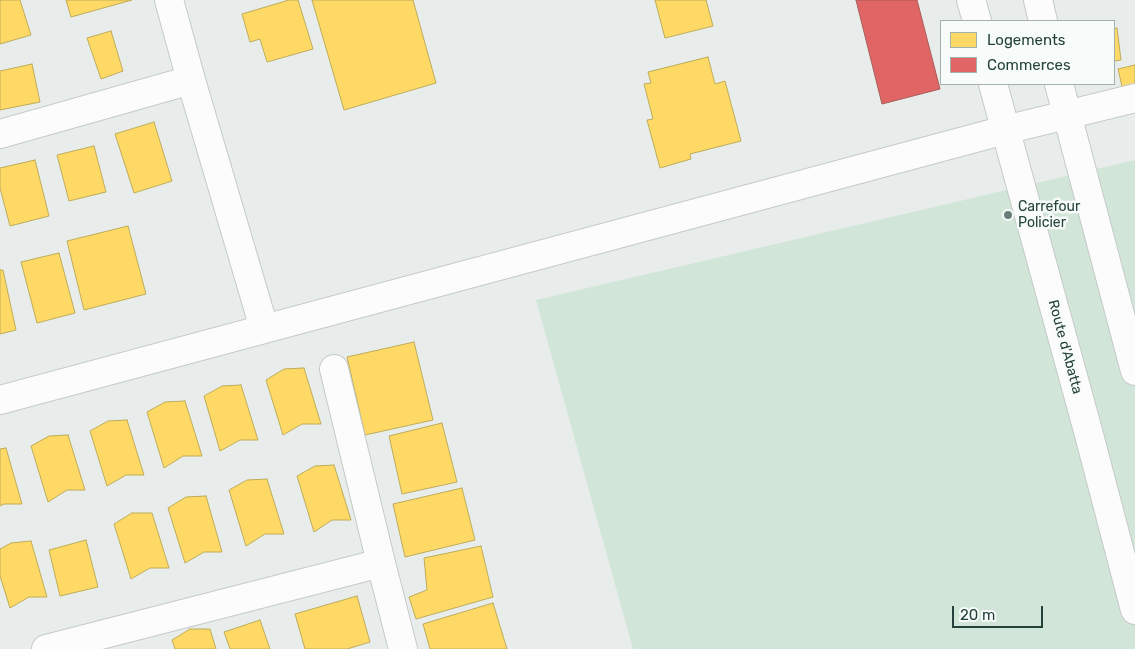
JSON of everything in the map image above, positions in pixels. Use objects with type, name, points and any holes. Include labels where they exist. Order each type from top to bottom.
[{"type":"street","points":[[971,0],[977,20]]},
{"type":"street","points":[[1038,0],[1043,20]]},
{"type":"street","points":[[176,2],[191,80],[264,328]]},
{"type":"street","points":[[0,134],[191,80]]},
{"type":"street","name":"Route d'Abatta","points":[[993,85],[1135,610]]},
{"type":"street","points":[[1059,85],[1135,371]]},
{"type":"street","points":[[0,400],[1005,130],[1135,98]]},
{"type":"street","points":[[334,370],[380,563],[403,649]]},
{"type":"street","points":[[46,649],[380,563]]},
{"type":"green space","points":[[1135,160],[1135,649],[633,649],[536,300]]},
{"type":"building: Logements","points":[[0,0],[20,0],[31,35],[0,44]]},
{"type":"building: Logements","points":[[66,0],[132,0],[71,17]]},
{"type":"building: Logements","points":[[289,0],[298,0],[313,49],[267,62],[260,39],[250,42],[242,14]]},
{"type":"building: Logements","points":[[312,0],[413,0],[436,83],[344,110]]},
{"type":"building: Logements","points":[[655,0],[706,0],[713,26],[665,38]]},
{"type":"building: Logements","points":[[1117,28],[1121,60],[1115,61],[1115,29]]},
{"type":"building: Logements","points":[[111,31],[123,71],[101,79],[87,38]]},
{"type":"building: Logements","points":[[708,57],[715,84],[725,81],[741,141],[690,154],[691,159],[660,168],[647,120],[653,119],[644,84],[651,83],[648,72]]},
{"type":"building: Logements","points":[[32,64],[40,102],[0,110],[0,71]]},
{"type":"building: Logements","points":[[1135,65],[1135,92],[1124,95],[1118,69]]},
{"type":"building: Logements","points":[[154,122],[172,181],[134,193],[115,134]]},
{"type":"building: Logements","points":[[94,146],[106,192],[69,201],[57,155]]},
{"type":"building: Logements","points":[[35,160],[49,216],[10,226],[0,188],[0,168]]},
{"type":"building: Logements","points":[[128,226],[146,294],[84,310],[67,241]]},
{"type":"building: Logements","points":[[59,253],[75,313],[37,323],[21,262]]},
{"type":"building: Logements","points":[[0,270],[3,270],[16,330],[0,334]]},
{"type":"building: Logements","points":[[414,342],[433,420],[365,435],[347,357]]},
{"type":"building: Logements","points":[[304,368],[321,424],[302,424],[283,435],[266,380],[284,369]]},
{"type":"building: Logements","points":[[241,385],[258,440],[240,440],[220,451],[204,396],[222,386]]},
{"type":"building: Logements","points":[[185,401],[202,456],[183,456],[164,468],[147,412],[165,402]]},
{"type":"building: Logements","points":[[127,420],[144,475],[126,475],[107,486],[90,431],[108,421]]},
{"type":"building: Logements","points":[[442,423],[457,482],[402,494],[389,436]]},
{"type":"building: Logements","points":[[68,435],[85,490],[67,490],[48,502],[31,446],[49,436]]},
{"type":"building: Logements","points":[[6,448],[22,504],[4,504],[0,506],[0,449]]},
{"type":"building: Logements","points":[[334,465],[351,520],[332,520],[314,532],[297,476],[315,466]]},
{"type":"building: Logements","points":[[267,479],[284,534],[265,534],[246,546],[229,490],[247,480]]},
{"type":"building: Logements","points":[[462,488],[475,540],[405,557],[393,504]]},
{"type":"building: Logements","points":[[206,496],[222,552],[204,552],[185,563],[168,508],[186,497]]},
{"type":"building: Logements","points":[[132,513],[152,513],[169,568],[150,568],[131,579],[114,524]]},
{"type":"building: Logements","points":[[86,540],[98,587],[60,596],[49,550]]},
{"type":"building: Logements","points":[[31,541],[47,597],[29,597],[10,608],[0,576],[0,549],[11,543]]},
{"type":"building: Logements","points":[[481,546],[493,597],[416,619],[409,597],[427,590],[424,558]]},
{"type":"building: Logements","points":[[357,596],[370,642],[347,649],[305,649],[295,614]]},
{"type":"building: Logements","points":[[493,603],[507,649],[430,649],[423,624]]},
{"type":"building: Logements","points":[[260,620],[270,649],[230,649],[224,632]]},
{"type":"building: Logements","points":[[190,629],[210,629],[216,649],[175,649],[172,640]]},
{"type":"building: Commerces","points":[[856,0],[917,0],[940,89],[882,104]]},
{"type":"place","name":"Carrefour Policier","points":[[1008,215]]}]
